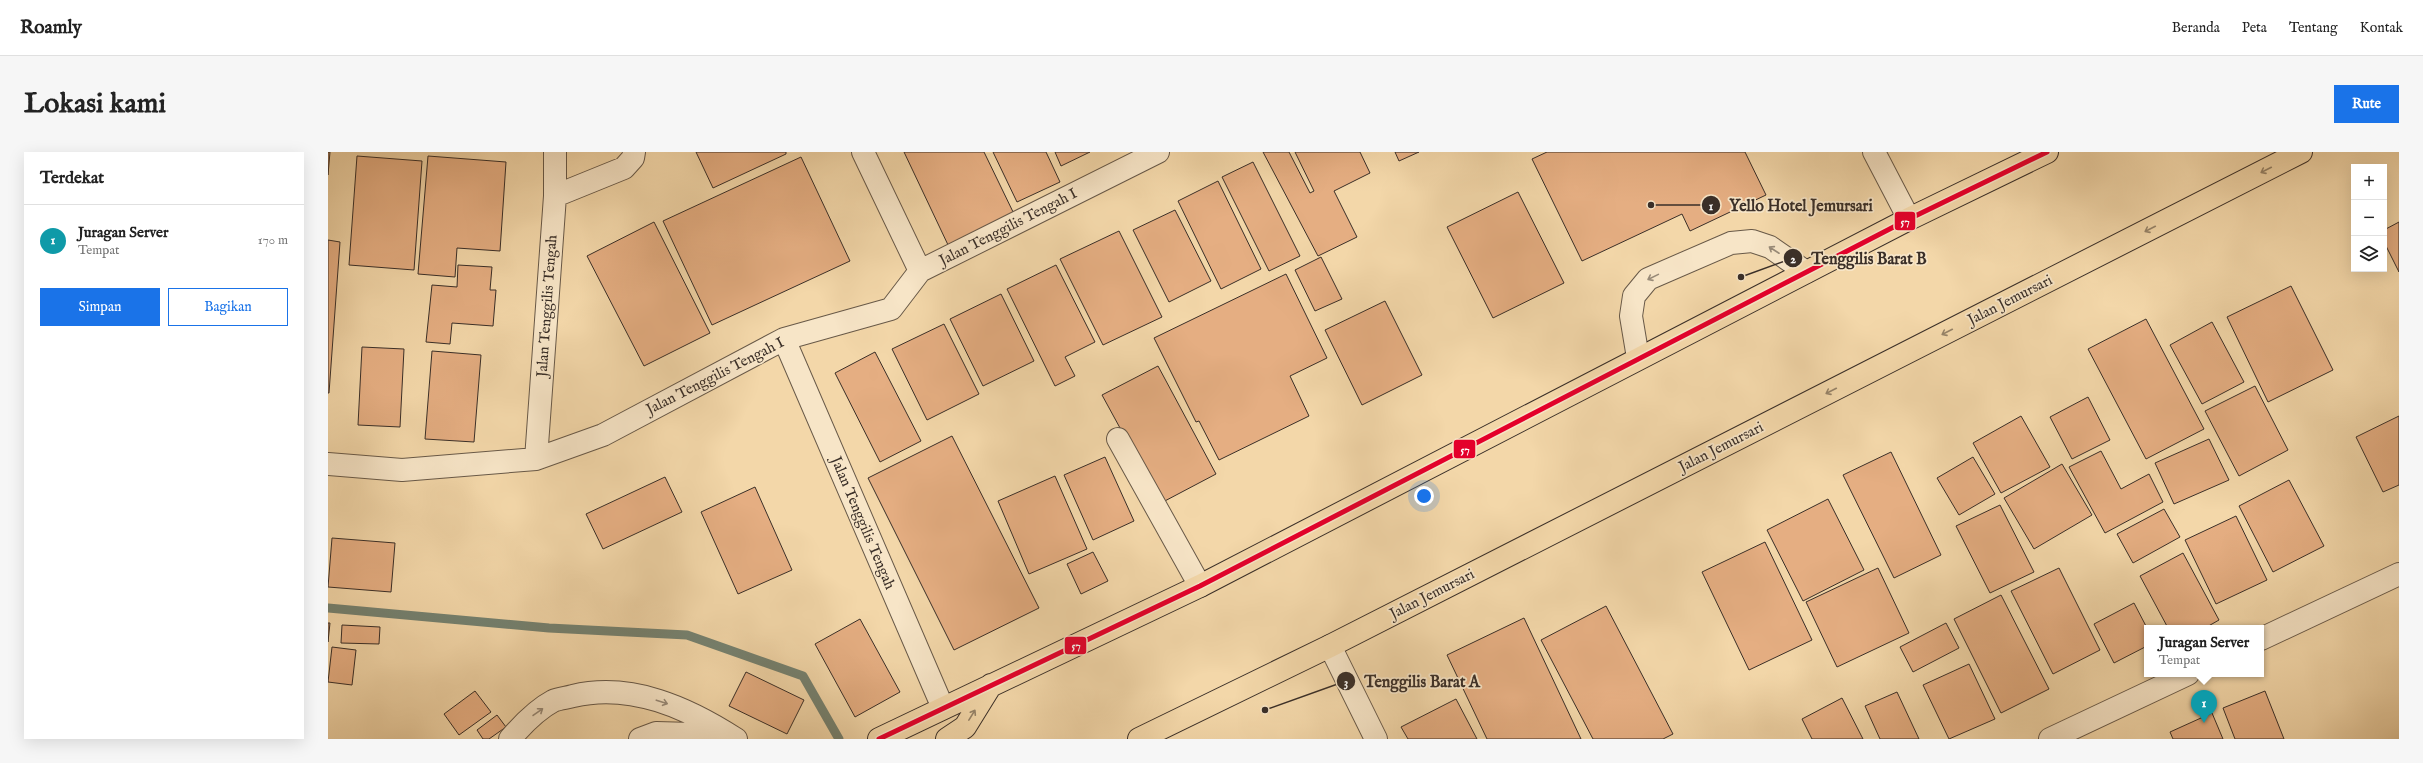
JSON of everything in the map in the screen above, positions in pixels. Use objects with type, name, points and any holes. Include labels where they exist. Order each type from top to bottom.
[{"type":"main road","points":[[888,734],[1200,586],[1908,219],[2047,152]]},
{"type":"main road","name":"Jalan Jemursari","points":[[1139,739],[1330,646],[2301,152]]},
{"type":"main road","points":[[947,739],[965,727],[991,685]]},
{"type":"street","name":"Jalan Tenggilis Tengah","points":[[536,459],[555,196],[555,152]]},
{"type":"street","points":[[555,196],[624,168],[633,158],[634,152]]},
{"type":"street","points":[[863,152],[920,271]]},
{"type":"street","name":"Jalan Tenggilis Tengah I","points":[[328,464],[402,470],[536,459],[603,435],[784,339],[891,310],[920,271],[1158,152]]},
{"type":"street","points":[[1874,152],[1908,219]]},
{"type":"street","points":[[1638,358],[1631,316],[1634,296],[1648,279],[1731,244],[1752,241],[1770,246],[1806,272]]},
{"type":"street","name":"Jalan Tenggilis Tengah","points":[[784,339],[943,708]]},
{"type":"street","points":[[1118,439],[1200,586]]},
{"type":"street","points":[[2264,638],[2399,574]]},
{"type":"street","points":[[1330,646],[1376,739]]},
{"type":"street","points":[[2050,739],[2182,677]]},
{"type":"street","points":[[510,739],[524,722],[553,701],[591,692],[639,694],[680,708],[733,737]]},
{"type":"street","points":[[640,739],[656,732],[733,737]]},
{"type":"building","points":[[328,152],[330,152],[328,175]]},
{"type":"building","points":[[696,152],[786,152],[786,154],[713,188]]},
{"type":"building","points":[[904,152],[984,152],[1015,216],[949,247]]},
{"type":"building","points":[[993,152],[1046,152],[1060,182],[1017,202]]},
{"type":"building","points":[[1055,152],[1090,152],[1061,166]]},
{"type":"building","points":[[1263,152],[1289,152],[1310,193],[1314,191],[1295,152],[1360,152],[1370,173],[1334,191],[1357,237],[1318,256]]},
{"type":"building","points":[[1395,152],[1419,152],[1399,161]]},
{"type":"building","points":[[1547,152],[1745,152],[1766,195],[1690,231],[1682,214],[1582,261],[1532,159]]},
{"type":"building","points":[[357,156],[422,161],[414,270],[349,265]]},
{"type":"building","points":[[428,156],[506,162],[500,251],[457,248],[455,277],[418,274]]},
{"type":"building","points":[[801,157],[850,261],[712,325],[663,221]]},
{"type":"building","points":[[1253,162],[1300,256],[1269,271],[1222,177]]},
{"type":"building","points":[[1218,181],[1261,269],[1221,289],[1178,201]]},
{"type":"building","points":[[1518,192],[1564,283],[1493,318],[1447,227]]},
{"type":"building","points":[[1175,210],[1211,281],[1169,302],[1133,230]]},
{"type":"building","points":[[654,222],[710,333],[644,366],[587,256]]},
{"type":"building","points":[[2399,222],[2399,272],[2387,248],[2387,228]]},
{"type":"building","points":[[1119,231],[1162,317],[1103,345],[1060,259]]},
{"type":"building","points":[[328,240],[340,242],[329,393],[328,393]]},
{"type":"building","points":[[1321,257],[1342,299],[1315,311],[1295,270]]},
{"type":"building","points":[[458,265],[492,267],[490,290],[496,290],[493,326],[452,323],[450,344],[426,342],[432,285],[457,287]]},
{"type":"building","points":[[1056,265],[1095,342],[1065,357],[1075,376],[1055,386],[1007,289]]},
{"type":"building","points":[[1286,274],[1327,358],[1290,376],[1309,416],[1219,460],[1199,421],[1196,422],[1154,338]]},
{"type":"building","points":[[2291,286],[2333,370],[2268,402],[2227,317]]},
{"type":"building","points":[[1001,294],[1034,361],[983,386],[950,319]]},
{"type":"building","points":[[1385,301],[1422,375],[1362,405],[1325,330]]},
{"type":"building","points":[[2146,319],[2204,429],[2146,459],[2088,349]]},
{"type":"building","points":[[2212,322],[2244,382],[2202,404],[2170,345]]},
{"type":"building","points":[[944,324],[979,394],[927,420],[892,349]]},
{"type":"building","points":[[362,347],[404,349],[400,427],[358,425]]},
{"type":"building","points":[[432,351],[481,355],[474,442],[425,439]]},
{"type":"building","points":[[875,352],[921,441],[880,462],[835,373]]},
{"type":"building","points":[[1158,366],[1216,474],[1161,503],[1102,395]]},
{"type":"building","points":[[2255,386],[2288,450],[2239,476],[2205,411]]},
{"type":"building","points":[[2088,397],[2110,440],[2072,459],[2050,417]]},
{"type":"building","points":[[2021,416],[2050,467],[2001,493],[1973,443]]},
{"type":"building","points":[[2399,416],[2399,485],[2383,492],[2356,437]]},
{"type":"building","points":[[952,436],[1039,608],[954,650],[868,478]]},
{"type":"building","points":[[2209,439],[2229,480],[2174,504],[2155,463]]},
{"type":"building","points":[[2101,451],[2121,489],[2149,474],[2163,502],[2105,533],[2069,467]]},
{"type":"building","points":[[1891,452],[1941,555],[1894,578],[1843,475]]},
{"type":"building","points":[[1105,457],[1134,521],[1093,540],[1064,475]]},
{"type":"building","points":[[1973,457],[1995,494],[1959,515],[1937,478]]},
{"type":"building","points":[[2062,464],[2092,515],[2034,549],[2004,498]]},
{"type":"building","points":[[1055,476],[1087,549],[1029,574],[998,501]]},
{"type":"building","points":[[665,477],[682,512],[603,549],[586,514]]},
{"type":"building","points":[[2289,480],[2324,546],[2273,572],[2239,506]]},
{"type":"building","points":[[755,487],[792,570],[738,594],[701,512]]},
{"type":"building","points":[[1828,499],[1864,570],[1803,601],[1767,530]]},
{"type":"building","points":[[2000,505],[2034,572],[1990,593],[1956,526]]},
{"type":"building","points":[[2164,509],[2180,537],[2133,563],[2117,534]]},
{"type":"building","points":[[2236,516],[2267,580],[2216,604],[2185,540]]},
{"type":"building","points":[[332,538],[395,543],[391,592],[328,587]]},
{"type":"building","points":[[1765,542],[1812,640],[1749,670],[1702,572]]},
{"type":"building","points":[[1093,552],[1108,581],[1081,594],[1067,564]]},
{"type":"building","points":[[2183,553],[2219,620],[2210,625],[2166,625],[2140,576]]},
{"type":"building","points":[[1878,568],[1909,633],[1837,667],[1806,602]]},
{"type":"building","points":[[2059,568],[2100,650],[2053,674],[2011,591]]},
{"type":"building","points":[[2001,595],[2049,689],[2001,713],[1954,619]]},
{"type":"building","points":[[2134,603],[2145,625],[2144,625],[2144,648],[2114,663],[2094,624]]},
{"type":"building","points":[[1606,606],[1673,734],[1663,739],[1593,739],[1541,640]]},
{"type":"building","points":[[1524,618],[1581,739],[1487,739],[1447,655]]},
{"type":"building","points":[[860,619],[900,692],[855,717],[815,644]]},
{"type":"building","points":[[328,623],[330,623],[328,642]]},
{"type":"building","points":[[1946,623],[1959,648],[1913,672],[1900,647]]},
{"type":"building","points":[[342,625],[380,627],[379,644],[341,643]]},
{"type":"building","points":[[332,647],[356,650],[352,685],[328,682]]},
{"type":"building","points":[[1969,664],[1995,719],[1949,739],[1923,685]]},
{"type":"building","points":[[746,672],[804,700],[787,734],[729,706]]},
{"type":"building","points":[[475,691],[491,712],[459,735],[444,714]]},
{"type":"building","points":[[2265,691],[2284,739],[2235,739],[2223,708]]},
{"type":"building","points":[[1897,692],[1919,739],[1880,739],[1865,706]]},
{"type":"building","points":[[1842,698],[1863,739],[1812,739],[1802,719]]},
{"type":"building","points":[[1456,699],[1477,739],[1408,739],[1401,727]]},
{"type":"building","points":[[2212,713],[2223,739],[2173,739],[2170,732]]},
{"type":"building","points":[[497,715],[506,727],[489,739],[483,739],[477,730]]},
{"type":"waterway","points":[[328,608],[549,628],[687,635],[803,676],[839,739]]},
{"type":"transit line","name":"57","points":[[879,739],[1200,586],[1909,219],[2047,152]]},
{"type":"place","name":"Yello Hotel Jemursari","points":[[1651,205]]},
{"type":"place","name":"Tenggilis Barat B","points":[[1741,277]]},
{"type":"place","name":"Tenggilis Barat A","points":[[1265,710]]},
{"type":"place","name":"Juragan Server","points":[[2204,723]]}]
